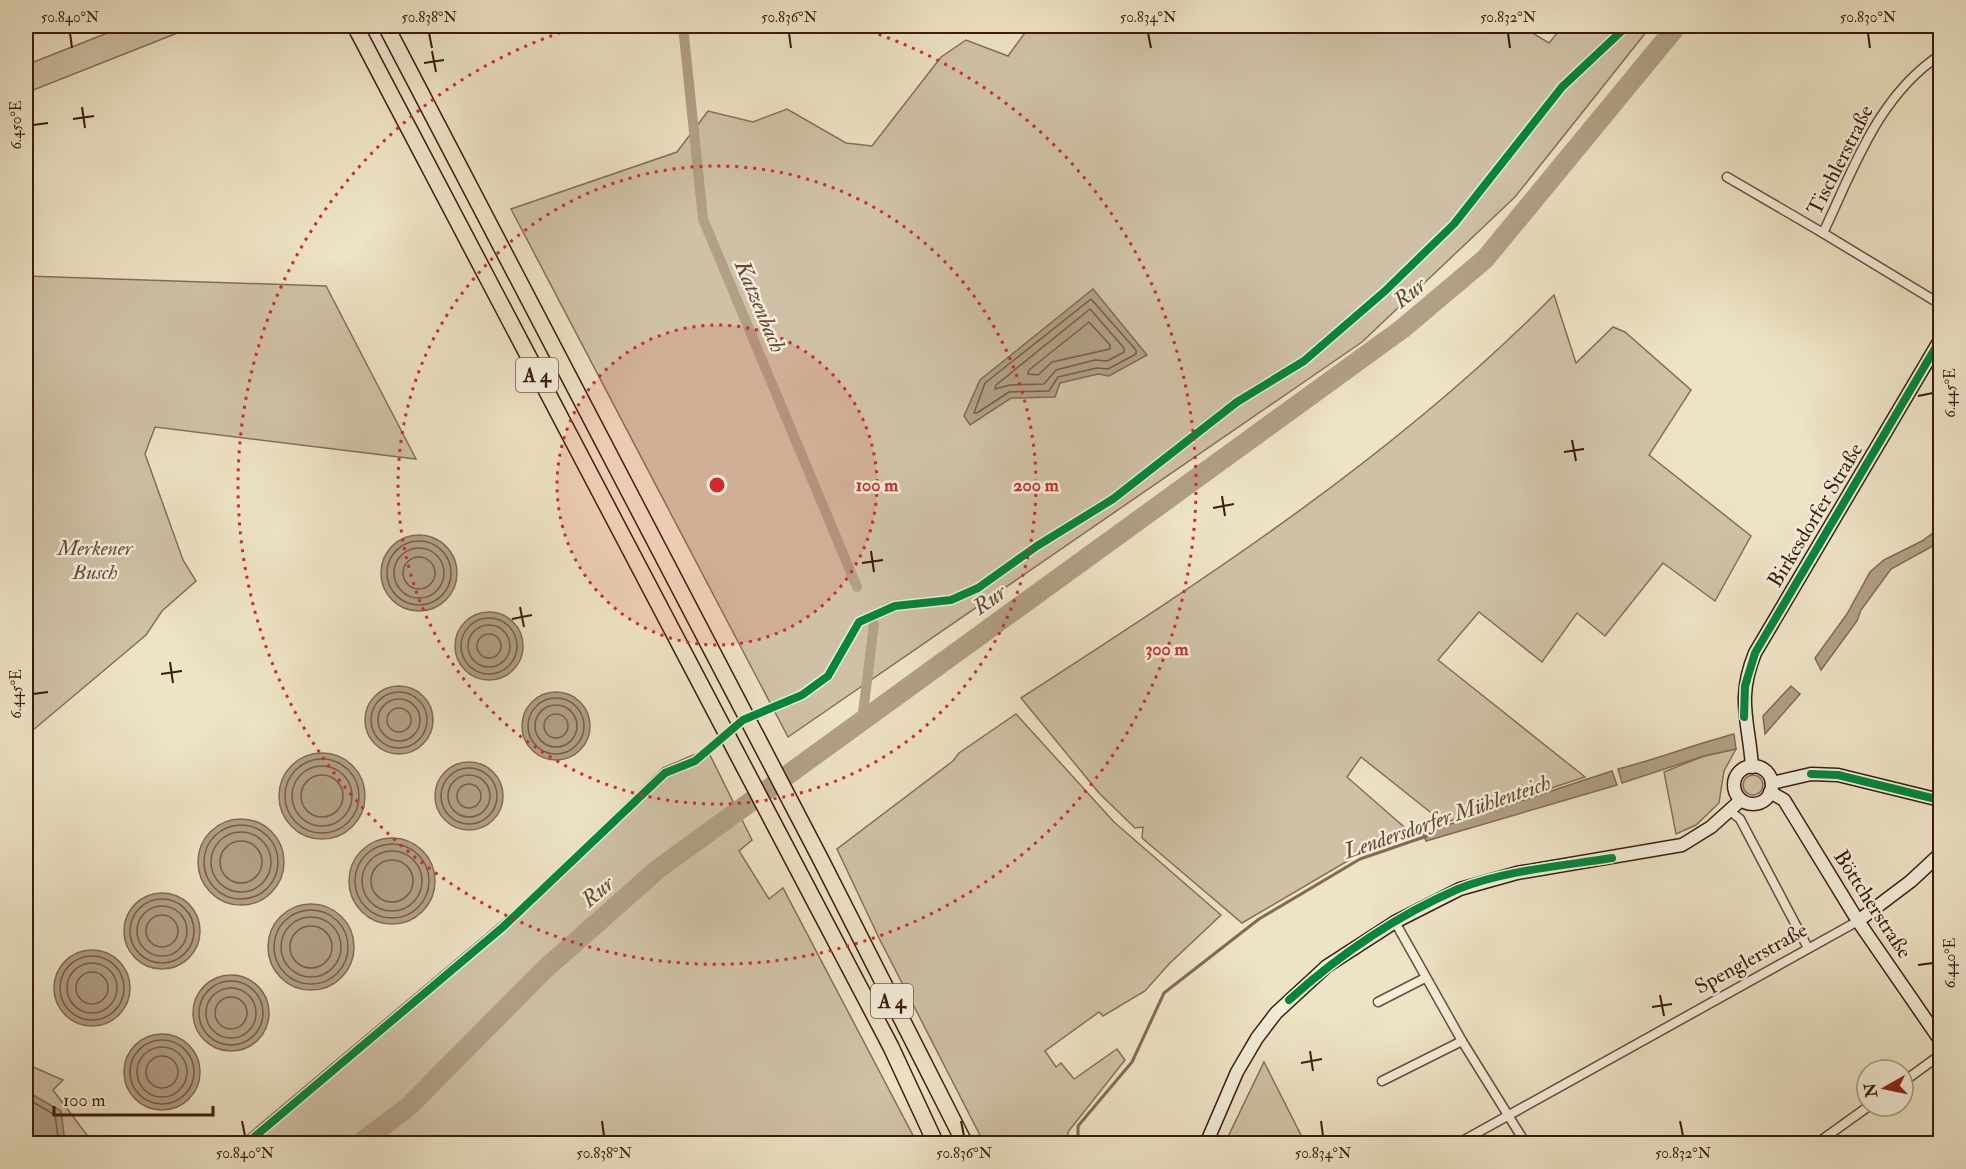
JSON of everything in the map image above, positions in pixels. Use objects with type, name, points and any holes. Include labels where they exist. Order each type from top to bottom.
[{"type":"highway","name":"A 4","points":[[355,26],[891,1047],[936,1143]]},
{"type":"highway","name":"A 4","points":[[386,26],[820,858],[965,1143]]},
{"type":"main road","name":"Birkesdorfer Straße","points":[[1752,767],[1743,703],[1749,668],[1755,653],[1941,340]]},
{"type":"main road","points":[[1771,788],[1767,772],[1752,767],[1744,769],[1736,777],[1735,789],[1741,800],[1758,804],[1771,788],[1811,774],[1838,775],[1941,800]]},
{"type":"main road","name":"Böttcherstraße","points":[[1771,788],[1784,800],[1858,921],[1941,1040]]},
{"type":"main road","points":[[1206,1143],[1237,1072],[1257,1038],[1276,1013],[1327,966],[1395,922],[1460,889],[1517,873],[1682,845],[1730,811],[1741,800]]},
{"type":"main road","name":"Spenglerstraße","points":[[1858,921],[1911,881],[1941,854]]},
{"type":"street","name":"Tischlerstraße","points":[[1823,233],[1877,119],[1902,87],[1941,55]]},
{"type":"street","name":"Tischlerstraße","points":[[1727,177],[1941,304]]},
{"type":"street","points":[[1730,811],[1740,819],[1808,948]]},
{"type":"street","name":"Spenglerstraße","points":[[1457,1143],[1858,921]]},
{"type":"street","points":[[1395,922],[1462,1041],[1526,1143]]},
{"type":"street","points":[[1378,1002],[1425,978]]},
{"type":"street","points":[[1382,1081],[1462,1041]]},
{"type":"street","points":[[1915,1073],[1941,1055]]},
{"type":"street","points":[[1816,1143],[1855,1116]]},
{"type":"green space","points":[[125,26],[195,26],[26,93],[26,65]]},
{"type":"green space","points":[[1030,26],[1521,26],[1549,43],[1563,26],[1651,26],[1515,197],[1362,342],[788,737],[511,209],[677,152],[708,111],[753,122],[787,109],[846,143],[872,146],[941,57],[966,40],[1008,56]]},
{"type":"green space","name":"Merkener Busch","points":[[26,276],[326,286],[416,459],[155,427],[145,454],[183,560],[196,581],[162,611],[146,635],[26,736]]},
{"type":"green space","points":[[1554,295],[1576,363],[1613,327],[1625,332],[1691,390],[1649,455],[1751,536],[1715,601],[1663,563],[1605,636],[1577,613],[1542,662],[1479,612],[1438,660],[1585,777],[1444,823],[1361,757],[1347,777],[1411,833],[1361,853],[1242,923],[1142,838],[1143,827],[1135,828],[1099,793],[1021,698],[1230,560],[1366,461],[1494,353]]},
{"type":"green space","points":[[1016,714],[1114,822],[1221,915],[1169,964],[1145,991],[1103,1016],[1099,1012],[1045,1051],[1056,1067],[1061,1063],[1074,1079],[1117,1049],[1125,1060],[1068,1132],[1068,1143],[984,1143],[879,938],[837,849],[953,761],[959,753]]},
{"type":"green space","points":[[707,749],[752,840],[739,851],[769,899],[783,888],[917,1143],[238,1143],[534,894],[663,768]]},
{"type":"green space","points":[[1736,749],[1724,771],[1719,803],[1696,825],[1676,834],[1664,772],[1704,756]]},
{"type":"green space","points":[[1753,775],[1760,778],[1763,785],[1760,792],[1753,795],[1746,792],[1743,785],[1746,778]]},
{"type":"green space","points":[[1264,1062],[1305,1143],[1225,1143]]},
{"type":"green space","points":[[26,1064],[63,1080],[53,1090],[93,1143],[26,1143]]},
{"type":"water","points":[[1093,289],[1147,355],[1109,376],[1098,374],[1060,383],[1055,397],[1011,398],[970,425],[964,416],[980,380]]},
{"type":"water","points":[[1940,528],[1940,542],[1891,569],[1821,670],[1815,658],[1847,614],[1870,572],[1884,560],[1922,541]]},
{"type":"water","points":[[427,535],[440,541],[451,552],[457,565],[455,588],[440,605],[427,611],[411,611],[398,605],[383,588],[381,565],[387,552],[404,537]]},
{"type":"water","points":[[482,612],[496,612],[508,617],[518,627],[523,646],[518,665],[508,675],[496,680],[482,680],[470,675],[460,665],[455,653],[455,639],[460,627],[470,617]]},
{"type":"water","points":[[392,686],[406,686],[418,691],[428,701],[433,720],[428,739],[418,749],[406,754],[392,754],[380,749],[370,739],[365,727],[365,713],[370,701],[380,691]]},
{"type":"water","points":[[1791,686],[1800,694],[1765,734],[1763,716]]},
{"type":"water","points":[[549,692],[563,692],[575,697],[585,707],[590,726],[585,745],[575,755],[563,760],[549,760],[537,755],[527,745],[522,733],[522,719],[527,707],[537,697]]},
{"type":"water","points":[[1734,734],[1736,749],[1704,756],[1622,783],[1618,769]]},
{"type":"water","points":[[322,753],[339,756],[353,765],[362,779],[365,796],[362,813],[353,827],[339,836],[322,839],[305,836],[291,827],[282,813],[279,796],[282,779],[291,765],[305,756]]},
{"type":"water","points":[[462,762],[476,762],[488,767],[498,777],[503,796],[498,815],[488,825],[476,830],[462,830],[450,825],[440,815],[435,803],[435,789],[440,777],[450,767]]},
{"type":"water","points":[[1612,771],[1617,785],[1426,841],[1423,833]]},
{"type":"water","points":[[241,819],[258,822],[272,831],[281,845],[284,862],[281,879],[272,893],[258,902],[241,905],[224,902],[210,893],[201,879],[198,862],[201,845],[210,831],[224,822]]},
{"type":"water","points":[[392,838],[409,841],[423,850],[432,864],[435,881],[432,898],[423,912],[409,921],[392,924],[375,921],[361,912],[352,898],[349,881],[352,864],[361,850],[375,841]]},
{"type":"water","points":[[170,893],[183,899],[194,910],[200,923],[198,946],[183,963],[170,969],[154,969],[141,963],[126,946],[124,923],[130,910],[147,895]]},
{"type":"water","points":[[311,904],[328,907],[342,916],[351,930],[354,947],[351,964],[342,978],[328,987],[311,990],[294,987],[280,978],[271,964],[268,947],[271,930],[280,916],[294,907]]},
{"type":"water","points":[[100,950],[113,956],[124,967],[130,980],[128,1003],[113,1020],[100,1026],[84,1026],[71,1020],[56,1003],[54,980],[60,967],[77,952]]},
{"type":"water","points":[[239,975],[252,981],[263,992],[269,1005],[267,1028],[252,1045],[239,1051],[223,1051],[210,1045],[195,1028],[193,1005],[199,992],[216,977]]},
{"type":"water","points":[[170,1034],[183,1040],[194,1051],[200,1064],[198,1087],[183,1104],[170,1110],[154,1110],[141,1104],[126,1087],[124,1064],[130,1051],[147,1036]]},
{"type":"water","points":[[26,1091],[61,1111],[65,1143],[26,1143]]},
{"type":"waterway","name":"Katzenbach","points":[[683,26],[703,219],[857,587]]},
{"type":"waterway","name":"Rur","points":[[359,1144],[408,1107],[545,969],[658,869],[1402,329],[1485,259],[1677,26]]},
{"type":"waterway","name":"Katzenbach","points":[[862,721],[874,624]]},
{"type":"waterway","name":"Lendersdorfer Mühlenteich","points":[[1078,1144],[1078,1126],[1132,1062],[1164,993],[1259,919],[1360,859],[1427,836]]},
{"type":"cycle path","points":[[246,1144],[503,927],[665,773],[695,761],[743,720],[802,695],[828,676],[859,622],[895,606],[951,600],[978,588],[1037,546],[1113,499],[1237,402],[1304,361],[1385,291],[1454,224],[1562,87],[1627,26]]},
{"type":"cycle path","points":[[1744,717],[1745,686],[1755,653],[1940,340]]},
{"type":"cycle path","points":[[1811,774],[1838,775],[1940,800]]},
{"type":"cycle path","points":[[1289,1000],[1328,967],[1390,924],[1458,889],[1495,877],[1612,858]]}]
